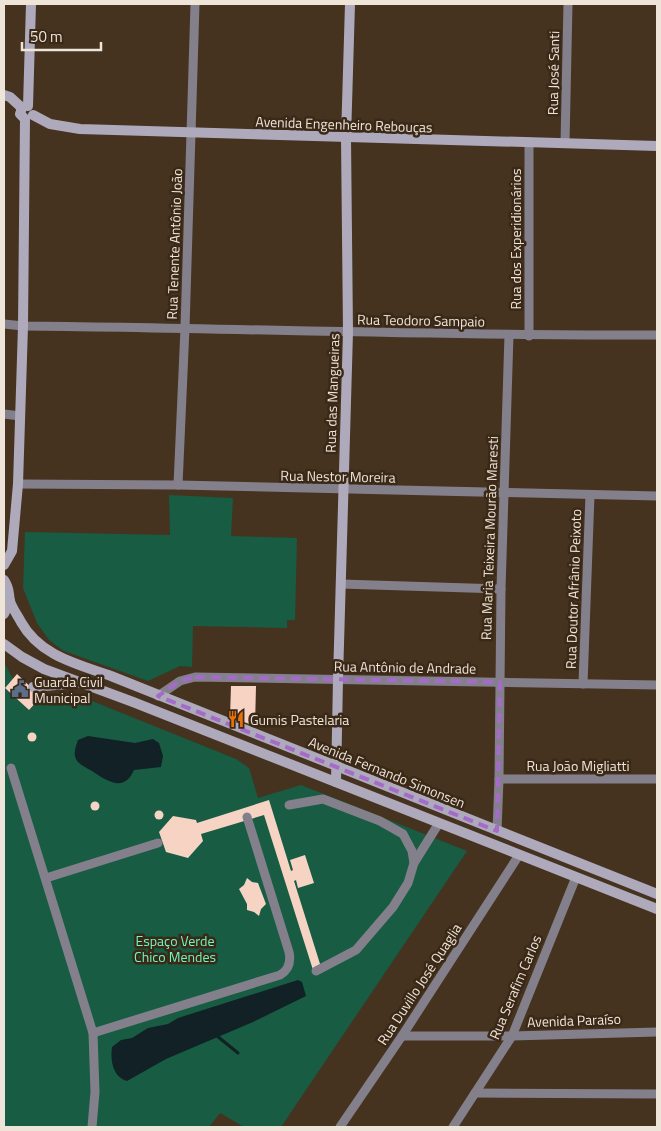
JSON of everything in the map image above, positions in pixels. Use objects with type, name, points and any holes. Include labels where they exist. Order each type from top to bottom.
[{"type":"street","points":[[25,107],[31,4]]},
{"type":"street","name":"Rua Tenente Antônio João","points":[[178,485],[195,4]]},
{"type":"street","name":"Rua das Mangueiras","points":[[336,782],[348,332],[346,138],[350,4]]},
{"type":"street","name":"Rua José Santi","points":[[565,143],[568,4]]},
{"type":"street","points":[[4,95],[33,110],[29,117],[18,484],[12,551],[4,565]]},
{"type":"street","name":"Avenida Engenheiro Rebouças","points":[[29,117],[61,127],[190,133],[657,146]]},
{"type":"street","name":"Rua dos Experidionários","points":[[529,142],[529,336]]},
{"type":"street","name":"Rua Teodoro Sampaio","points":[[4,324],[23,326],[529,336],[657,335]]},
{"type":"street","name":"Rua Maria Teixeira Mourão Maresti","points":[[497,831],[501,589],[509,335]]},
{"type":"street","points":[[4,414],[20,416]]},
{"type":"street","name":"Rua Nestor Moreira","points":[[18,484],[178,485],[657,496]]},
{"type":"street","name":"Rua Doutor Afrânio Peixoto","points":[[583,684],[590,494]]},
{"type":"street","name":"Avenida Fernando Simonsen","points":[[4,580],[10,589],[10,601],[31,637],[47,651],[59,658],[111,676],[657,894]]},
{"type":"street","points":[[341,584],[501,589]]},
{"type":"street","points":[[4,614],[10,601]]},
{"type":"street","name":"Avenida Fernando Simonsen","points":[[4,644],[35,664],[81,683],[657,909]]},
{"type":"street","name":"Rua Antônio de Andrade","points":[[158,696],[180,681],[195,677],[657,686]]},
{"type":"street","points":[[33,687],[81,683]]},
{"type":"street","points":[[11,768],[94,1033],[95,1092],[92,1127]]},
{"type":"street","name":"Rua João Migliatti","points":[[499,779],[657,779]]},
{"type":"street","points":[[288,805],[323,799],[380,821],[403,834],[412,851],[414,863]]},
{"type":"street","points":[[94,1033],[280,975],[287,970],[290,952],[247,817]]},
{"type":"street","points":[[316,971],[356,950],[393,907],[408,882],[414,863],[439,823]]},
{"type":"street","points":[[46,878],[158,843]]},
{"type":"street","name":"Rua Duvillo José Quaglia","points":[[340,1127],[402,1036],[519,854]]},
{"type":"street","name":"Rua Serafim Carlos","points":[[453,1127],[512,1036],[576,877]]},
{"type":"street","name":"Avenida Paraíso","points":[[402,1036],[512,1036],[657,1032]]},
{"type":"street","points":[[475,1093],[657,1094]]},
{"type":"highlighted area","points":[[195,677],[500,682],[497,831],[158,696],[180,681]]},
{"type":"green space","points":[[169,495],[233,498],[231,536],[297,538],[295,620],[287,620],[287,628],[193,626],[192,667],[180,666],[148,681],[64,651],[49,640],[37,623],[23,588],[25,532],[170,535]]},
{"type":"green space","name":"Espaço Verde Chico Mendes","points":[[4,662],[13,679],[5,688],[29,710],[45,696],[55,694],[77,695],[236,759],[249,768],[258,798],[301,785],[467,851],[281,1127],[244,1127],[220,1113],[209,1127],[4,1127]]},
{"type":"shaded area","points":[[88,736],[135,743],[153,739],[159,743],[163,756],[161,767],[134,770],[130,777],[120,783],[109,781],[83,766],[75,757],[78,740]]},
{"type":"shaded area","points":[[298,980],[302,982],[306,996],[253,1022],[166,1059],[127,1081],[118,1076],[112,1063],[112,1047],[121,1040],[132,1038],[148,1028],[168,1024],[178,1018]]},
{"type":"building","points":[[17,674],[41,697],[29,710],[5,688]]},
{"type":"building","points":[[231,686],[256,686],[255,726],[230,717]]},
{"type":"building","points":[[32,732],[37,737],[32,742],[27,737]]},
{"type":"building","points":[[269,800],[291,871],[293,870],[290,860],[305,855],[314,883],[298,888],[296,880],[294,881],[321,967],[313,970],[264,815],[201,834],[203,841],[188,858],[166,852],[159,832],[173,816],[196,820],[197,823]]},
{"type":"building","points":[[95,801],[100,806],[95,811],[90,806]]},
{"type":"building","points":[[159,810],[164,815],[159,820],[154,815]]},
{"type":"building","points":[[247,878],[252,882],[258,883],[266,904],[261,909],[259,916],[247,910],[247,904],[239,889],[244,885]]},
{"type":"waterway","points":[[217,1036],[238,1053]]},
{"type":"place","name":"Guarda Civil Municipal","points":[[20,689]]},
{"type":"place","name":"Gumis Pastelaria","points":[[236,719]]}]
